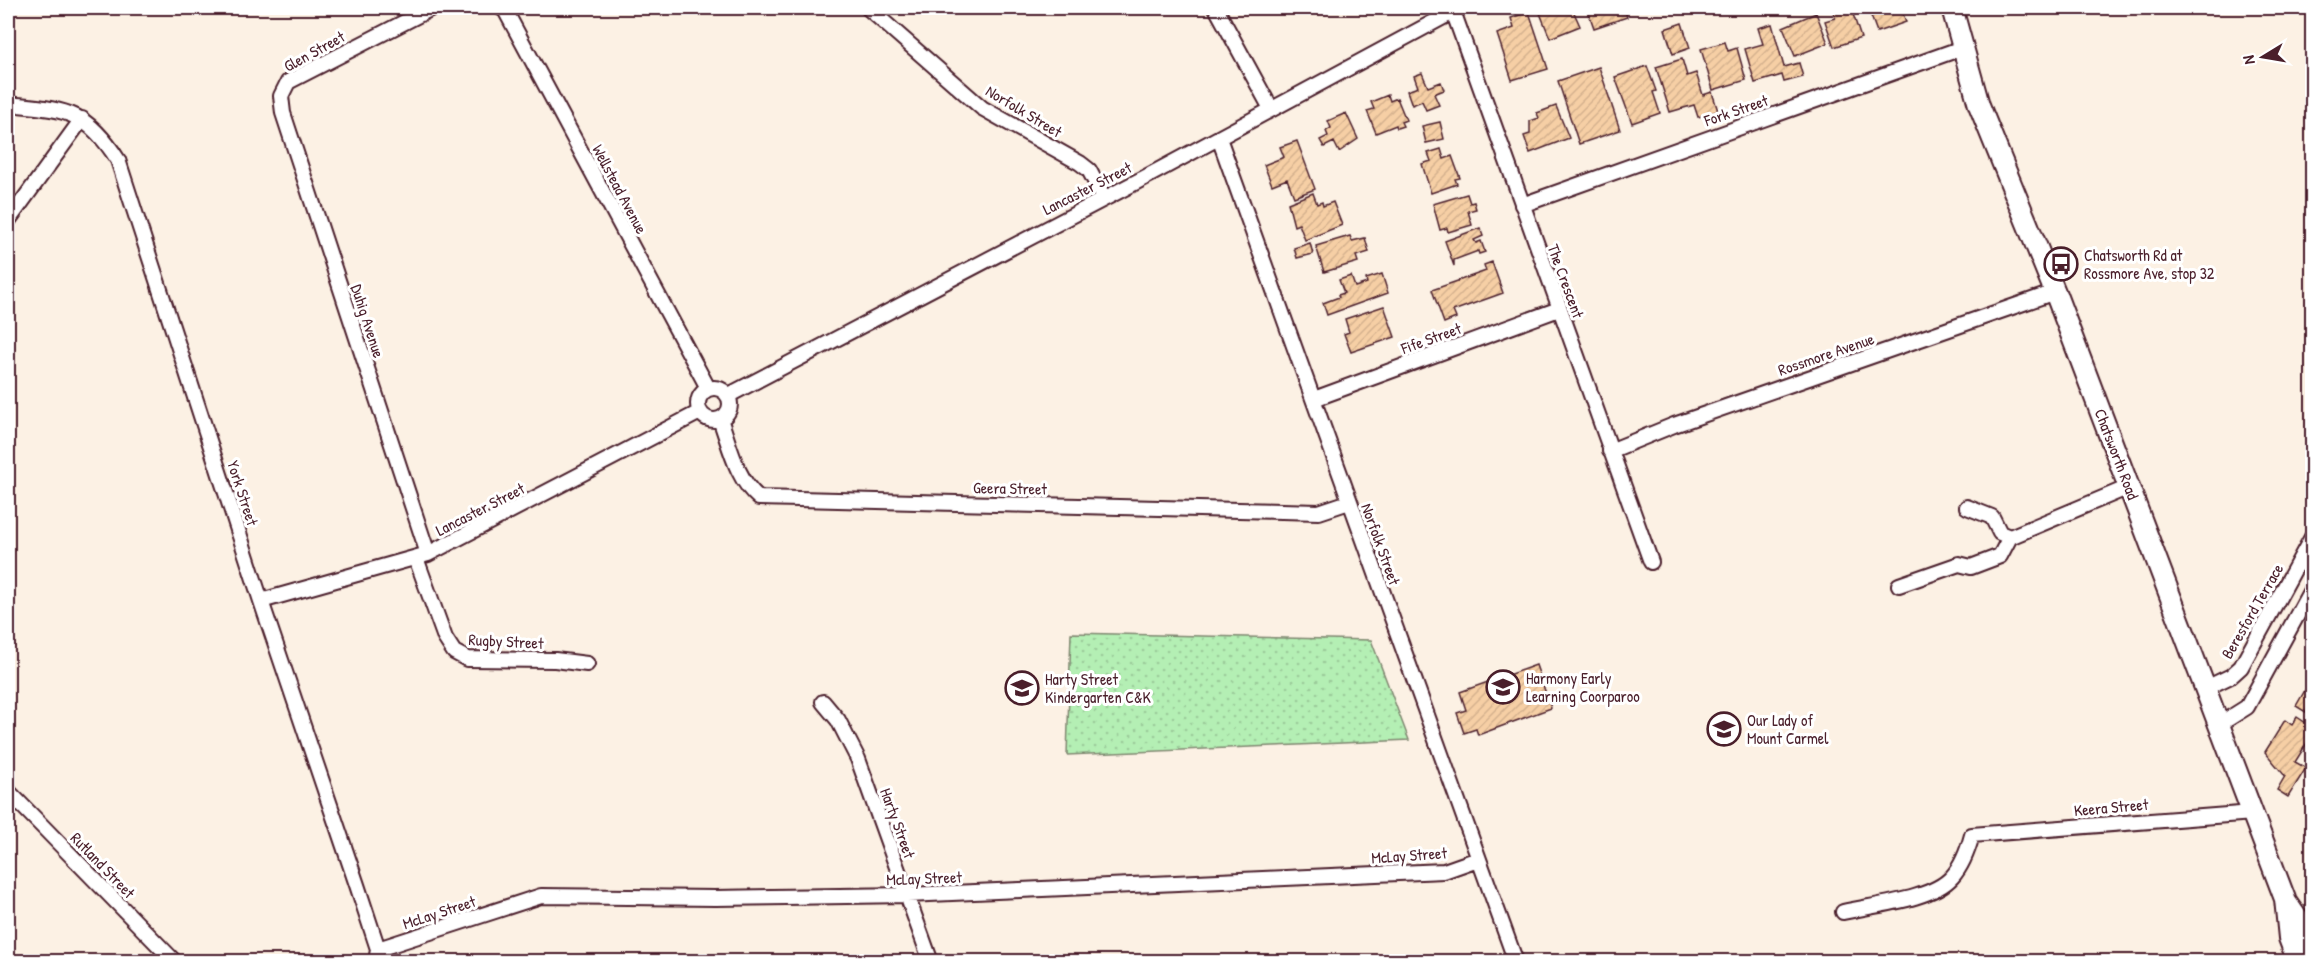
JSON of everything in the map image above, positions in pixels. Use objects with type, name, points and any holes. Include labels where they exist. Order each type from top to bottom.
[{"type":"main road","name":"Chatsworth Road","points":[[1952,8],[1979,105],[2055,292],[2285,899],[2306,931],[2313,947]]},
{"type":"main road","name":"Chatsworth Road","points":[[2285,899],[2289,938],[2298,962]]},
{"type":"street","name":"Glen Street","points":[[281,96],[288,82],[432,8]]},
{"type":"street","name":"Wellstead Avenue","points":[[501,8],[505,10],[708,388]]},
{"type":"street","name":"Norfolk Street","points":[[868,8],[982,108],[1089,170],[1104,198]]},
{"type":"street","points":[[1216,8],[1270,107]]},
{"type":"street","name":"Lancaster Street","points":[[729,395],[1219,138],[1270,107],[1456,9]]},
{"type":"street","name":"The Crescent","points":[[1456,9],[1522,205],[1651,562]]},
{"type":"street","name":"Fork Street","points":[[1522,205],[1962,48]]},
{"type":"street","name":"Duhig Avenue","points":[[281,96],[286,124],[422,556]]},
{"type":"street","name":"York Street","points":[[8,104],[58,110],[82,119],[103,135],[118,160],[377,955]]},
{"type":"street","points":[[8,221],[82,119]]},
{"type":"street","name":"Norfolk Street","points":[[1219,138],[1516,962]]},
{"type":"street","name":"Rossmore Avenue","points":[[1610,451],[1686,421],[2055,292]]},
{"type":"street","name":"Fife Street","points":[[1314,399],[1559,309]]},
{"type":"street","points":[[708,388],[722,389],[729,395],[729,412],[720,419],[711,420],[700,412],[698,400],[708,388]]},
{"type":"street","name":"Lancaster Street","points":[[261,602],[422,556],[700,412]]},
{"type":"street","name":"Geera Street","points":[[720,419],[740,474],[749,490],[759,498],[1319,512],[1349,502]]},
{"type":"street","points":[[1899,585],[1959,564],[1971,567],[2000,556],[2010,537],[2129,487]]},
{"type":"street","points":[[1967,507],[1992,517],[2000,533],[2010,537]]},
{"type":"street","name":"Beresford Terrace","points":[[2206,688],[2231,676],[2241,667],[2313,537]]},
{"type":"street","name":"Rugby Street","points":[[422,556],[445,638],[454,652],[467,659],[555,660],[587,663]]},
{"type":"street","points":[[2220,724],[2247,707],[2313,588]]},
{"type":"street","name":"Harty Street","points":[[823,702],[838,720],[858,759],[931,962]]},
{"type":"street","name":"Rutland Street","points":[[8,791],[175,962]]},
{"type":"street","name":"Keera Street","points":[[1843,912],[1936,890],[1953,876],[1966,854],[1972,836],[2253,813]]},
{"type":"street","name":"McLay Street","points":[[377,955],[541,896],[715,898],[907,895],[1444,871],[1478,859]]},
{"type":"green space","points":[[1071,633],[1371,640],[1409,740],[1067,755]]},
{"type":"building","points":[[1538,8],[1572,8],[1580,26],[1550,38]]},
{"type":"building","points":[[1587,8],[1624,8],[1627,17],[1594,28]]},
{"type":"building","points":[[1832,8],[1851,8],[1861,38],[1834,47],[1825,21],[1835,18]]},
{"type":"building","points":[[1868,8],[1901,8],[1906,22],[1877,32]]},
{"type":"building","points":[[1529,12],[1548,69],[1512,80],[1497,34],[1514,28],[1511,18]]},
{"type":"building","points":[[1816,13],[1828,43],[1795,56],[1783,27]]},
{"type":"building","points":[[1682,23],[1690,48],[1673,54],[1665,29]]},
{"type":"building","points":[[1772,24],[1784,67],[1799,63],[1803,77],[1784,82],[1782,75],[1755,83],[1745,49],[1763,44],[1758,28]]},
{"type":"building","points":[[1725,42],[1728,51],[1737,48],[1746,80],[1713,90],[1701,49]]},
{"type":"building","points":[[1682,59],[1687,76],[1696,73],[1703,95],[1712,92],[1718,111],[1698,117],[1694,105],[1670,112],[1656,67]]},
{"type":"building","points":[[1647,66],[1656,91],[1653,92],[1660,113],[1632,123],[1615,77]]},
{"type":"building","points":[[1599,67],[1620,130],[1579,144],[1558,81]]},
{"type":"building","points":[[1422,73],[1428,87],[1441,82],[1444,90],[1434,94],[1439,105],[1426,110],[1422,101],[1412,105],[1407,91],[1418,87],[1414,76]]},
{"type":"building","points":[[1388,95],[1390,101],[1397,98],[1406,120],[1401,122],[1403,126],[1397,128],[1396,125],[1376,133],[1367,111],[1374,109],[1371,102]]},
{"type":"building","points":[[1556,106],[1569,138],[1530,153],[1524,136],[1530,134],[1530,121],[1539,118],[1537,113]]},
{"type":"building","points":[[1346,113],[1358,139],[1339,152],[1334,142],[1324,147],[1320,140],[1328,136],[1326,131],[1331,128],[1328,121]]},
{"type":"building","points":[[1440,122],[1444,139],[1426,143],[1422,126]]},
{"type":"building","points":[[1297,141],[1315,189],[1294,197],[1287,179],[1272,185],[1264,165],[1284,157],[1280,147]]},
{"type":"building","points":[[1441,149],[1444,159],[1452,156],[1460,178],[1455,179],[1457,184],[1431,193],[1422,164],[1431,161],[1428,153]]},
{"type":"building","points":[[1313,193],[1317,204],[1322,202],[1323,206],[1333,202],[1342,225],[1305,240],[1299,224],[1294,226],[1288,203]]},
{"type":"building","points":[[1467,194],[1470,203],[1474,202],[1476,209],[1468,211],[1472,225],[1448,232],[1447,228],[1440,230],[1433,204]]},
{"type":"building","points":[[1480,228],[1483,236],[1474,240],[1476,243],[1481,241],[1485,252],[1479,254],[1478,251],[1454,260],[1454,266],[1445,241]]},
{"type":"building","points":[[1350,236],[1352,241],[1365,238],[1369,252],[1356,256],[1358,262],[1324,272],[1316,246]]},
{"type":"building","points":[[1310,243],[1313,254],[1297,258],[1294,248]]},
{"type":"building","points":[[1492,262],[1503,293],[1453,311],[1456,318],[1444,323],[1432,290],[1486,271],[1484,265]]},
{"type":"building","points":[[1382,274],[1388,293],[1327,315],[1323,303],[1344,293],[1339,280],[1351,276],[1355,287],[1367,283],[1366,279]]},
{"type":"building","points":[[1384,306],[1395,337],[1351,352],[1344,334],[1349,332],[1345,319]]},
{"type":"building","points":[[1536,665],[1551,708],[1478,735],[1476,729],[1464,733],[1457,713],[1466,710],[1460,692]]},
{"type":"building","points":[[2312,678],[2312,716],[2296,706]]},
{"type":"building","points":[[2297,717],[2312,727],[2312,735],[2295,762],[2306,768],[2288,797],[2277,790],[2285,776],[2265,752],[2285,720],[2292,725]]},
{"type":"place","name":"Chatsworth Rd at Rossmore Ave, stop 32","points":[[2061,264]]},
{"type":"place","name":"Harmony Early Learning Coorparoo","points":[[1503,687]]},
{"type":"place","name":"Harty Street Kindergarten C&K","points":[[1022,688]]},
{"type":"place","name":"Our Lady of Mount Carmel","points":[[1724,729]]}]
